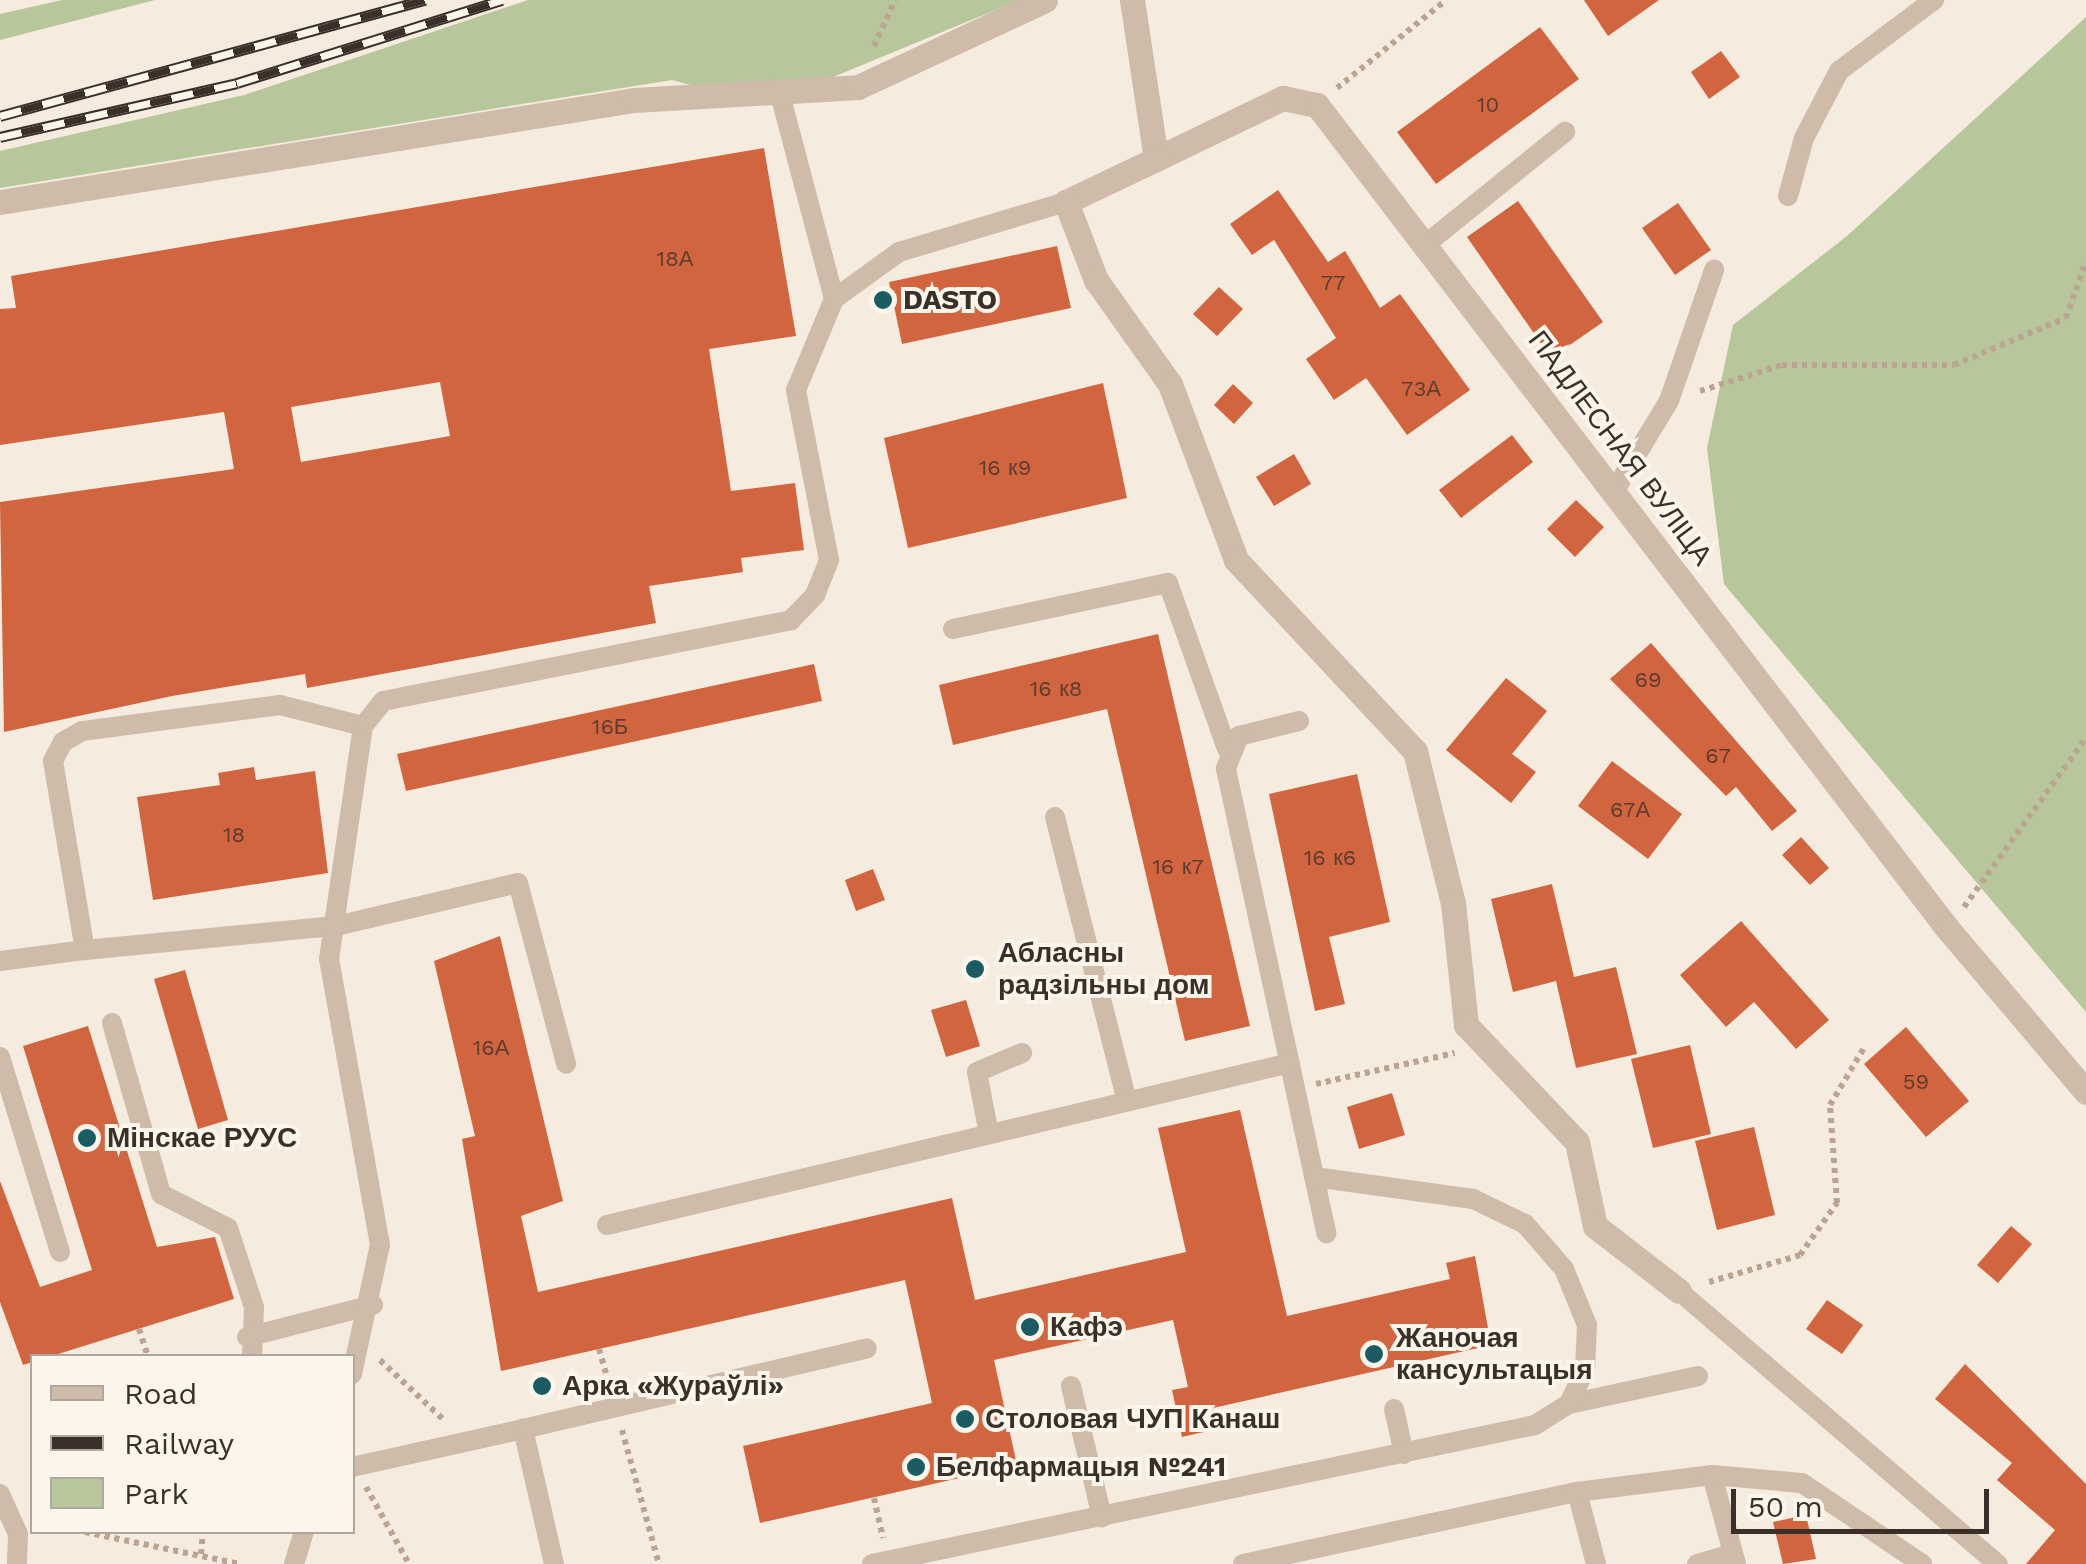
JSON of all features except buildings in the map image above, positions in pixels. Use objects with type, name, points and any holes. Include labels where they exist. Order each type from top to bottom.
[{"type":"street","points":[[0,202],[634,100],[781,98],[858,87],[1045,0]]},
{"type":"street","points":[[1132,0],[1156,160]]},
{"type":"street","points":[[1317,105],[1284,98],[1066,202],[1096,280],[1170,384],[1236,560],[1415,752],[1453,903],[1466,1025],[1577,1142],[1595,1226],[1679,1291]]},
{"type":"street","name":"ПАДЛЕСНАЯ ВУЛІЦА","points":[[1317,105],[1947,928],[2086,1092]]},
{"type":"lane","points":[[1788,196],[1804,138],[1840,71],[1934,0]]},
{"type":"lane","points":[[781,98],[834,300]]},
{"type":"lane","points":[[1426,244],[1565,132]]},
{"type":"lane","points":[[355,1365],[373,1305],[375,1188],[333,997],[336,926],[348,880],[346,801],[363,726],[383,701],[790,620],[815,596],[829,560],[796,390],[834,300],[899,252],[1066,202]]},
{"type":"lane","points":[[1615,490],[1669,401],[1714,270]]},
{"type":"lane","points":[[953,629],[1168,582],[1227,749],[1326,1233]]},
{"type":"lane","points":[[85,950],[54,761],[63,742],[82,732],[280,705],[363,726]]},
{"type":"lane","points":[[1227,749],[1239,736],[1300,721]]},
{"type":"lane","points":[[1055,816],[1127,1101]]},
{"type":"lane","points":[[0,960],[336,926],[518,884],[566,1064]]},
{"type":"lane","points":[[112,1023],[161,1194],[228,1228],[254,1307],[250,1347],[373,1305]]},
{"type":"lane","points":[[990,1134],[978,1072],[1022,1054]]},
{"type":"lane","points":[[0,1057],[60,1252]]},
{"type":"lane","points":[[607,1225],[1290,1063]]},
{"type":"lane","points":[[1315,1177],[1474,1199],[1525,1224],[1564,1269],[1587,1325],[1584,1369],[1570,1404]]},
{"type":"lane","points":[[1679,1291],[1998,1564]]},
{"type":"lane","points":[[355,1467],[866,1348]]},
{"type":"lane","points":[[880,1562],[1535,1425],[1570,1404],[1698,1376]]},
{"type":"lane","points":[[1071,1386],[1102,1516]]},
{"type":"lane","points":[[1394,1409],[1404,1454]]},
{"type":"lane","points":[[523,1429],[554,1564]]},
{"type":"lane","points":[[1697,1564],[1734,1559],[1712,1475]]},
{"type":"lane","points":[[1244,1564],[1577,1492],[1712,1475],[1802,1484],[1922,1564]]},
{"type":"lane","points":[[1577,1492],[1596,1564]]},
{"type":"lane","points":[[0,1494],[18,1534],[17,1564]]},
{"type":"lane","points":[[294,1564],[303,1534]]},
{"type":"path","points":[[871,53],[894,0]]},
{"type":"path","points":[[1317,105],[1446,0]]},
{"type":"path","points":[[1669,401],[1782,365],[1954,365],[2066,318],[2086,261]]},
{"type":"path","points":[[1947,928],[2086,738]]},
{"type":"path","points":[[1296,1089],[1489,1046]]},
{"type":"path","points":[[1679,1291],[1800,1255],[1836,1203],[1830,1105],[1864,1048]]},
{"type":"path","points":[[139,1328],[147,1354]]},
{"type":"path","points":[[362,1343],[467,1442]]},
{"type":"path","points":[[599,1349],[659,1564]]},
{"type":"path","points":[[355,1470],[410,1564]]},
{"type":"path","points":[[874,1498],[880,1562]]},
{"type":"path","points":[[96,1534],[240,1564]]},
{"type":"path","points":[[201,1554],[204,1534]]},
{"type":"green space","points":[[62,0],[155,0],[0,40],[0,14]]},
{"type":"green space","points":[[528,0],[1020,0],[816,84],[713,91],[672,80],[0,188],[0,151],[244,95]]},
{"type":"green space","points":[[2086,17],[2086,1012],[1724,584],[1707,448],[1733,325],[1847,236]]},
{"type":"railway","points":[[0,116],[425,0]]},
{"type":"railway","points":[[0,137],[237,83],[502,0]]},
{"type":"place","name":"DASTO","points":[[883,300]]},
{"type":"place","name":"Абласны радзільны дом","points":[[975,969]]},
{"type":"place","name":"Мінскае РУУС","points":[[87,1138]]},
{"type":"place","name":"Кафэ","points":[[1030,1327]]},
{"type":"place","name":"Жаночая кансультацыя","points":[[1374,1354]]},
{"type":"place","name":"Арка «Жураўлі»","points":[[542,1386]]},
{"type":"place","name":"Столовая ЧУП Канаш","points":[[965,1419]]},
{"type":"place","name":"Белфармацыя №241","points":[[916,1467]]}]
